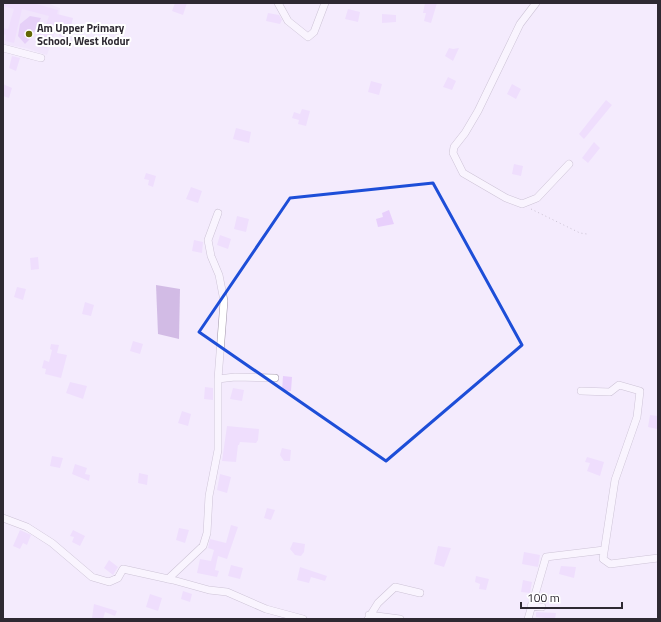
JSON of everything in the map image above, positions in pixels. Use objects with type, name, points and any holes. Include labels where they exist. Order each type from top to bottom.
[{"type":"street","points":[[278,3],[288,21],[308,37],[314,32],[325,3]]},
{"type":"street","points":[[536,3],[520,24],[478,111],[465,133],[454,147],[453,153],[464,173],[506,198],[522,204],[537,198],[569,164]]},
{"type":"street","points":[[3,48],[41,58]]},
{"type":"street","points":[[168,579],[203,546],[207,533],[209,496],[218,450],[218,379],[224,301],[219,275],[211,256],[208,240],[218,213]]},
{"type":"street","points":[[218,379],[235,377],[275,378]]},
{"type":"street","points":[[582,391],[610,392],[619,385],[640,391],[637,416],[615,480],[603,559],[610,564],[658,558]]},
{"type":"street","points":[[3,518],[27,527],[52,543],[92,577],[109,582],[118,578],[123,569],[208,590],[227,592],[266,609],[303,619]]},
{"type":"street","points":[[528,619],[546,557],[604,550]]},
{"type":"street","points":[[369,617],[378,604],[395,587],[420,593]]},
{"type":"street","points":[[531,606],[542,607]]},
{"type":"street","points":[[369,617],[400,619]]},
{"type":"path","points":[[522,204],[580,233],[587,234]]},
{"type":"highlighted area","points":[[433,183],[522,345],[386,461],[199,332],[290,198]]},
{"type":"shaded area","name":"Am Upper Primary School, West Kodur","points":[[3,3],[47,3],[60,8],[58,24],[47,55],[26,48],[3,44]]},
{"type":"shaded area","points":[[30,16],[41,18],[32,37],[25,44],[18,36],[20,24]]},
{"type":"shaded area","points":[[156,285],[180,289],[179,339],[158,334]]},
{"type":"building","points":[[3,3],[33,3],[58,10],[57,14],[73,18],[68,38],[59,36],[61,28],[46,24],[49,16],[22,9],[14,43],[5,41],[6,35],[3,34],[3,28],[8,29],[14,9],[3,6]]},
{"type":"building","points":[[175,3],[187,3],[183,15],[172,11]]},
{"type":"building","points":[[425,3],[437,3],[431,23],[424,21],[426,13],[423,13]]},
{"type":"building","points":[[348,9],[360,12],[358,22],[345,19]]},
{"type":"building","points":[[268,13],[279,15],[282,20],[280,24],[266,21]]},
{"type":"building","points":[[382,14],[396,15],[396,22],[382,23]]},
{"type":"building","points":[[38,27],[48,28],[47,48],[37,47]]},
{"type":"building","points":[[449,48],[459,48],[453,61],[445,56]]},
{"type":"building","points":[[12,56],[20,58],[16,71],[9,68]]},
{"type":"building","points":[[448,77],[456,81],[452,90],[443,87]]},
{"type":"building","points":[[371,81],[382,84],[379,95],[368,92]]},
{"type":"building","points":[[3,84],[12,88],[9,98],[3,96]]},
{"type":"building","points":[[512,84],[521,89],[516,99],[507,94]]},
{"type":"building","points":[[606,100],[612,105],[584,139],[579,134]]},
{"type":"building","points":[[302,109],[310,111],[306,126],[298,124],[299,120],[292,118],[294,112],[300,114]]},
{"type":"building","points":[[236,128],[251,132],[249,143],[233,139]]},
{"type":"building","points":[[594,142],[600,148],[588,163],[582,158]]},
{"type":"building","points":[[514,164],[523,166],[521,176],[512,174]]},
{"type":"building","points":[[146,173],[156,176],[153,187],[148,185],[149,180],[144,179]]},
{"type":"building","points":[[191,187],[202,191],[198,203],[186,199]]},
{"type":"building","points":[[389,210],[394,224],[378,227],[376,219],[383,217],[382,213]]},
{"type":"building","points":[[237,216],[249,219],[246,232],[234,229]]},
{"type":"building","points":[[220,235],[231,239],[228,249],[217,245]]},
{"type":"building","points":[[194,240],[203,242],[202,253],[192,251]]},
{"type":"building","points":[[38,257],[39,269],[31,270],[30,258]]},
{"type":"building","points":[[17,287],[26,289],[23,300],[14,297]]},
{"type":"building","points":[[85,302],[94,305],[91,316],[82,314]]},
{"type":"building","points":[[133,341],[143,344],[140,354],[130,351]]},
{"type":"building","points":[[51,344],[59,345],[57,353],[67,355],[61,378],[45,374],[46,369],[42,368],[44,360],[49,362],[52,350],[50,349]]},
{"type":"building","points":[[283,376],[292,377],[291,391],[282,391]]},
{"type":"building","points":[[70,382],[87,386],[83,399],[66,393]]},
{"type":"building","points":[[205,387],[213,388],[213,400],[204,399]]},
{"type":"building","points":[[233,388],[244,390],[242,401],[230,399]]},
{"type":"building","points":[[182,411],[191,414],[188,426],[178,423]]},
{"type":"building","points":[[650,415],[658,416],[657,429],[648,427]]},
{"type":"building","points":[[227,426],[259,429],[258,440],[256,443],[240,442],[238,445],[236,462],[222,461]]},
{"type":"building","points":[[282,448],[291,450],[290,461],[284,461],[280,455]]},
{"type":"building","points":[[52,456],[63,458],[60,468],[50,466]]},
{"type":"building","points":[[587,457],[604,462],[600,476],[587,471],[590,463],[585,462]]},
{"type":"building","points":[[75,464],[87,468],[85,474],[90,475],[89,481],[72,474]]},
{"type":"building","points":[[139,473],[148,475],[147,485],[138,483]]},
{"type":"building","points":[[220,474],[231,477],[227,493],[217,490]]},
{"type":"building","points":[[267,508],[275,510],[271,520],[264,518]]},
{"type":"building","points":[[231,525],[238,527],[227,559],[218,556],[215,570],[219,571],[217,577],[197,573],[200,559],[211,561],[214,550],[208,548],[210,539],[226,543]]},
{"type":"building","points":[[179,528],[189,530],[185,543],[176,540]]},
{"type":"building","points":[[20,530],[31,535],[27,545],[23,543],[20,549],[13,546]]},
{"type":"building","points":[[73,530],[85,536],[80,546],[72,542],[74,537],[70,536]]},
{"type":"building","points":[[293,542],[305,544],[304,552],[301,556],[295,555],[290,549]]},
{"type":"building","points":[[438,546],[451,548],[444,567],[434,564]]},
{"type":"building","points":[[524,552],[540,555],[538,567],[522,564]]},
{"type":"building","points":[[109,560],[118,567],[113,575],[104,568]]},
{"type":"building","points":[[231,565],[243,568],[240,579],[228,576]]},
{"type":"building","points":[[561,566],[576,567],[574,578],[559,574]]},
{"type":"building","points":[[300,567],[327,576],[325,581],[311,577],[309,583],[297,580]]},
{"type":"building","points":[[476,576],[489,579],[486,590],[479,589],[480,584],[475,582]]},
{"type":"building","points":[[523,580],[532,582],[530,593],[521,592]]},
{"type":"building","points":[[183,591],[192,594],[190,602],[181,599]]},
{"type":"building","points":[[150,594],[162,598],[158,611],[146,607]]},
{"type":"building","points":[[94,604],[117,611],[115,616],[105,612],[103,619],[92,618]]},
{"type":"building","points":[[536,612],[556,613],[555,619],[536,617]]},
{"type":"place","name":"Am Upper Primary School, West Kodur","points":[[29,34]]}]
